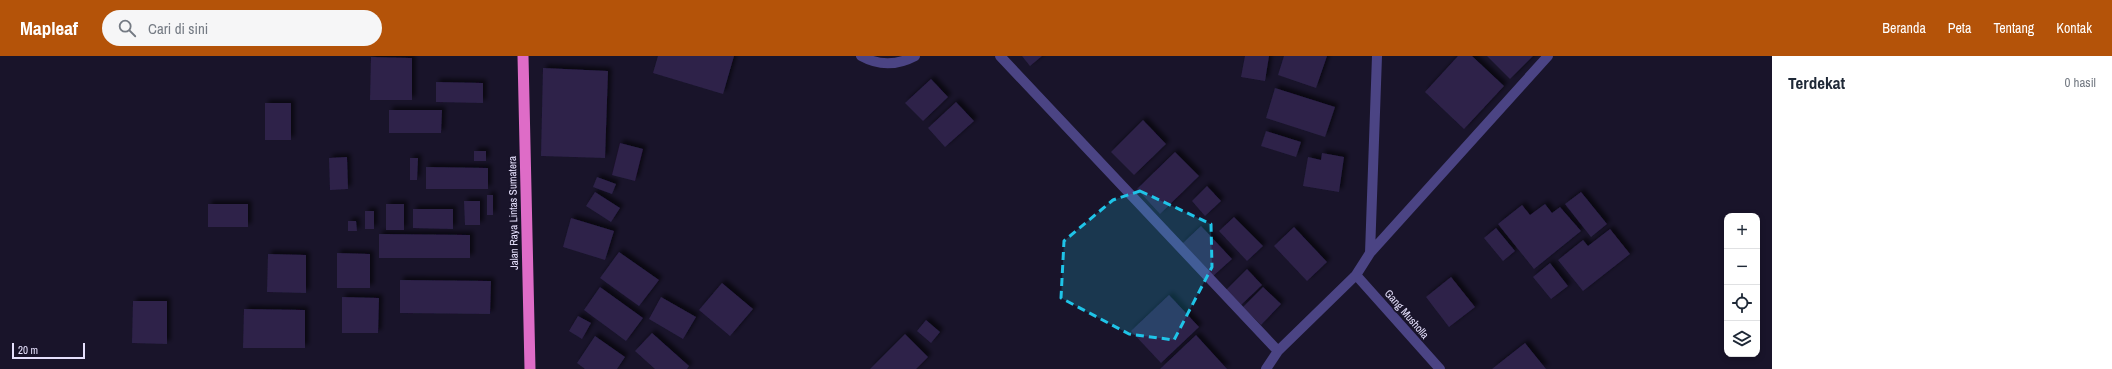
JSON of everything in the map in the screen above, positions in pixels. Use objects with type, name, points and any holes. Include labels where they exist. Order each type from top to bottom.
[{"type":"highway","name":"Jalan Raya Lintas Sumatera","points":[[523,56],[530,369]]},
{"type":"street","points":[[861,56],[878,63],[901,63],[915,56]]},
{"type":"street","points":[[1000,56],[1278,351]]},
{"type":"street","points":[[1370,253],[1376,56]]},
{"type":"street","points":[[1266,369],[1278,351],[1356,275],[1370,253],[1548,56]]},
{"type":"street","name":"Gang Musholla","points":[[1356,275],[1440,369]]},
{"type":"highlighted area","points":[[1140,191],[1211,224],[1212,267],[1174,340],[1129,334],[1061,298],[1064,241],[1113,200]]},
{"type":"building","points":[[658,56],[734,56],[723,94],[653,73]]},
{"type":"building","points":[[1022,56],[1042,56],[1030,66]]},
{"type":"building","points":[[1245,56],[1269,56],[1265,81],[1241,77]]},
{"type":"building","points":[[1284,56],[1327,56],[1316,88],[1278,75]]},
{"type":"building","points":[[1458,56],[1472,56],[1504,86],[1464,129],[1425,92]]},
{"type":"building","points":[[1487,56],[1533,56],[1510,79]]},
{"type":"building","points":[[371,57],[412,58],[412,100],[370,100]]},
{"type":"building","points":[[543,68],[608,71],[605,158],[541,156]]},
{"type":"building","points":[[931,79],[948,97],[923,121],[905,103]]},
{"type":"building","points":[[436,82],[483,83],[483,103],[436,102]]},
{"type":"building","points":[[1275,88],[1335,107],[1325,137],[1266,118]]},
{"type":"building","points":[[956,102],[974,121],[945,147],[928,128]]},
{"type":"building","points":[[265,103],[291,103],[291,140],[265,140]]},
{"type":"building","points":[[389,110],[442,110],[441,133],[389,133]]},
{"type":"building","points":[[1143,120],[1166,144],[1134,175],[1111,152]]},
{"type":"building","points":[[1266,131],[1301,142],[1296,157],[1261,146]]},
{"type":"building","points":[[620,143],[643,149],[635,181],[612,175]]},
{"type":"building","points":[[474,151],[486,151],[486,161],[474,161]]},
{"type":"building","points":[[1175,152],[1199,176],[1160,214],[1137,189]]},
{"type":"building","points":[[1322,153],[1344,157],[1339,192],[1303,186],[1308,157],[1321,160]]},
{"type":"building","points":[[347,157],[348,189],[330,190],[329,158]]},
{"type":"building","points":[[410,158],[418,158],[417,180],[410,180]]},
{"type":"building","points":[[426,167],[488,168],[488,189],[426,189]]},
{"type":"building","points":[[597,177],[616,184],[612,194],[593,187]]},
{"type":"building","points":[[1207,186],[1221,201],[1205,216],[1192,201]]},
{"type":"building","points":[[595,192],[620,208],[611,222],[586,206]]},
{"type":"building","points":[[1581,192],[1607,224],[1591,237],[1565,204]]},
{"type":"building","points":[[487,195],[493,195],[493,215],[487,215]]},
{"type":"building","points":[[464,201],[480,201],[480,225],[465,225]]},
{"type":"building","points":[[208,204],[248,204],[248,227],[208,227]]},
{"type":"building","points":[[386,204],[404,204],[404,230],[386,230]]},
{"type":"building","points":[[1545,204],[1552,213],[1560,207],[1581,231],[1534,269],[1498,224],[1522,205],[1530,215]]},
{"type":"building","points":[[413,209],[453,209],[453,229],[413,228]]},
{"type":"building","points":[[365,211],[374,211],[374,229],[365,229]]},
{"type":"building","points":[[1234,217],[1263,246],[1247,261],[1219,231]]},
{"type":"building","points":[[571,218],[614,231],[605,260],[563,247]]},
{"type":"building","points":[[348,221],[356,221],[357,231],[348,231]]},
{"type":"building","points":[[1201,226],[1232,259],[1212,277],[1182,244]]},
{"type":"building","points":[[1294,227],[1327,262],[1307,281],[1274,246]]},
{"type":"building","points":[[1496,228],[1515,251],[1503,261],[1484,238]]},
{"type":"building","points":[[1610,229],[1630,254],[1583,291],[1558,260],[1583,240],[1588,246]]},
{"type":"building","points":[[379,234],[470,235],[470,258],[379,258]]},
{"type":"building","points":[[619,252],[659,280],[639,306],[600,278]]},
{"type":"building","points":[[337,253],[370,254],[370,288],[337,288]]},
{"type":"building","points":[[268,254],[306,255],[306,293],[267,292]]},
{"type":"building","points":[[1550,263],[1568,286],[1551,299],[1533,277]]},
{"type":"building","points":[[1247,269],[1262,285],[1241,305],[1226,290]]},
{"type":"building","points":[[1451,277],[1475,307],[1449,327],[1426,297]]},
{"type":"building","points":[[400,280],[491,281],[490,314],[400,313]]},
{"type":"building","points":[[722,283],[753,309],[730,336],[699,310]]},
{"type":"building","points":[[600,287],[643,318],[626,341],[584,310]]},
{"type":"building","points":[[1263,287],[1281,304],[1261,325],[1243,307]]},
{"type":"building","points":[[1169,295],[1199,327],[1161,363],[1131,331]]},
{"type":"building","points":[[342,297],[379,298],[378,333],[342,333]]},
{"type":"building","points":[[661,297],[696,317],[683,339],[649,319]]},
{"type":"building","points":[[133,301],[167,301],[167,344],[132,343]]},
{"type":"building","points":[[244,309],[305,310],[305,348],[243,348]]},
{"type":"building","points":[[578,316],[591,323],[582,339],[569,331]]},
{"type":"building","points":[[926,320],[940,332],[931,343],[917,331]]},
{"type":"building","points":[[652,333],[689,366],[687,369],[655,369],[635,351]]},
{"type":"building","points":[[905,334],[928,357],[916,369],[870,369]]},
{"type":"building","points":[[1196,335],[1227,369],[1160,369]]},
{"type":"building","points":[[595,336],[625,357],[617,369],[585,369],[577,363]]},
{"type":"building","points":[[1525,343],[1546,369],[1492,369]]}]
